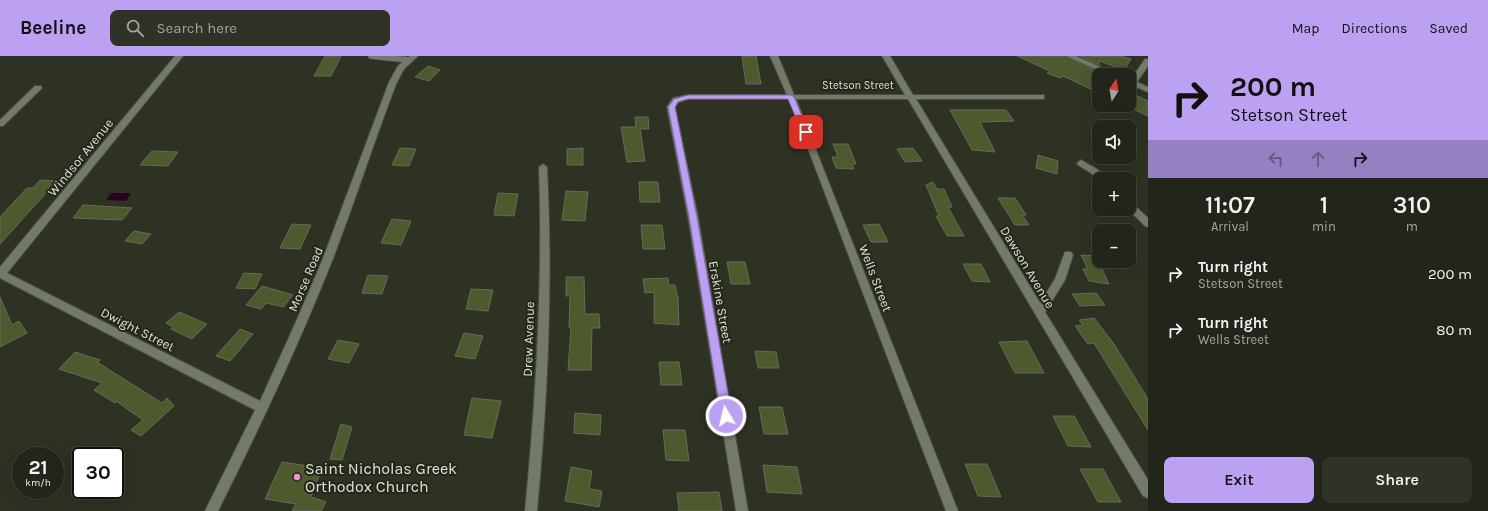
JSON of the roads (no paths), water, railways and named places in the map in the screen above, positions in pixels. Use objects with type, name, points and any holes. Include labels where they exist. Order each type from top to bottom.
[{"type":"street","name":"Windsor Avenue","points":[[0,274],[179,56]]},
{"type":"street","name":"Wells Street","points":[[774,56],[803,124],[952,511]]},
{"type":"street","name":"Dawson Avenue","points":[[886,56],[1148,492]]},
{"type":"street","points":[[1070,56],[1098,68]]},
{"type":"street","name":"Morse Road","points":[[211,511],[279,375],[350,204],[393,82],[401,68],[412,58]]},
{"type":"street","points":[[1136,76],[1148,61]]},
{"type":"street","points":[[1136,84],[1148,90]]},
{"type":"street","points":[[0,124],[38,88]]},
{"type":"street","name":"Stetson Street","points":[[676,100],[694,97],[1041,97]]},
{"type":"street","name":"Erskine Street","points":[[676,100],[671,107],[674,126],[693,217],[742,511]]},
{"type":"street","points":[[1081,163],[1093,172]]},
{"type":"street","name":"Drew Avenue","points":[[531,511],[539,427],[542,343],[545,213],[543,167]]},
{"type":"street","points":[[1136,212],[1148,224]]},
{"type":"street","points":[[1040,312],[1060,280],[1068,255]]},
{"type":"street","name":"Dwight Street","points":[[0,274],[263,408]]},
{"type":"lane","points":[[371,56],[412,58]]},
{"type":"place","name":"Saint Nicholas Greek Orthodox Church","points":[[297,477]]}]
